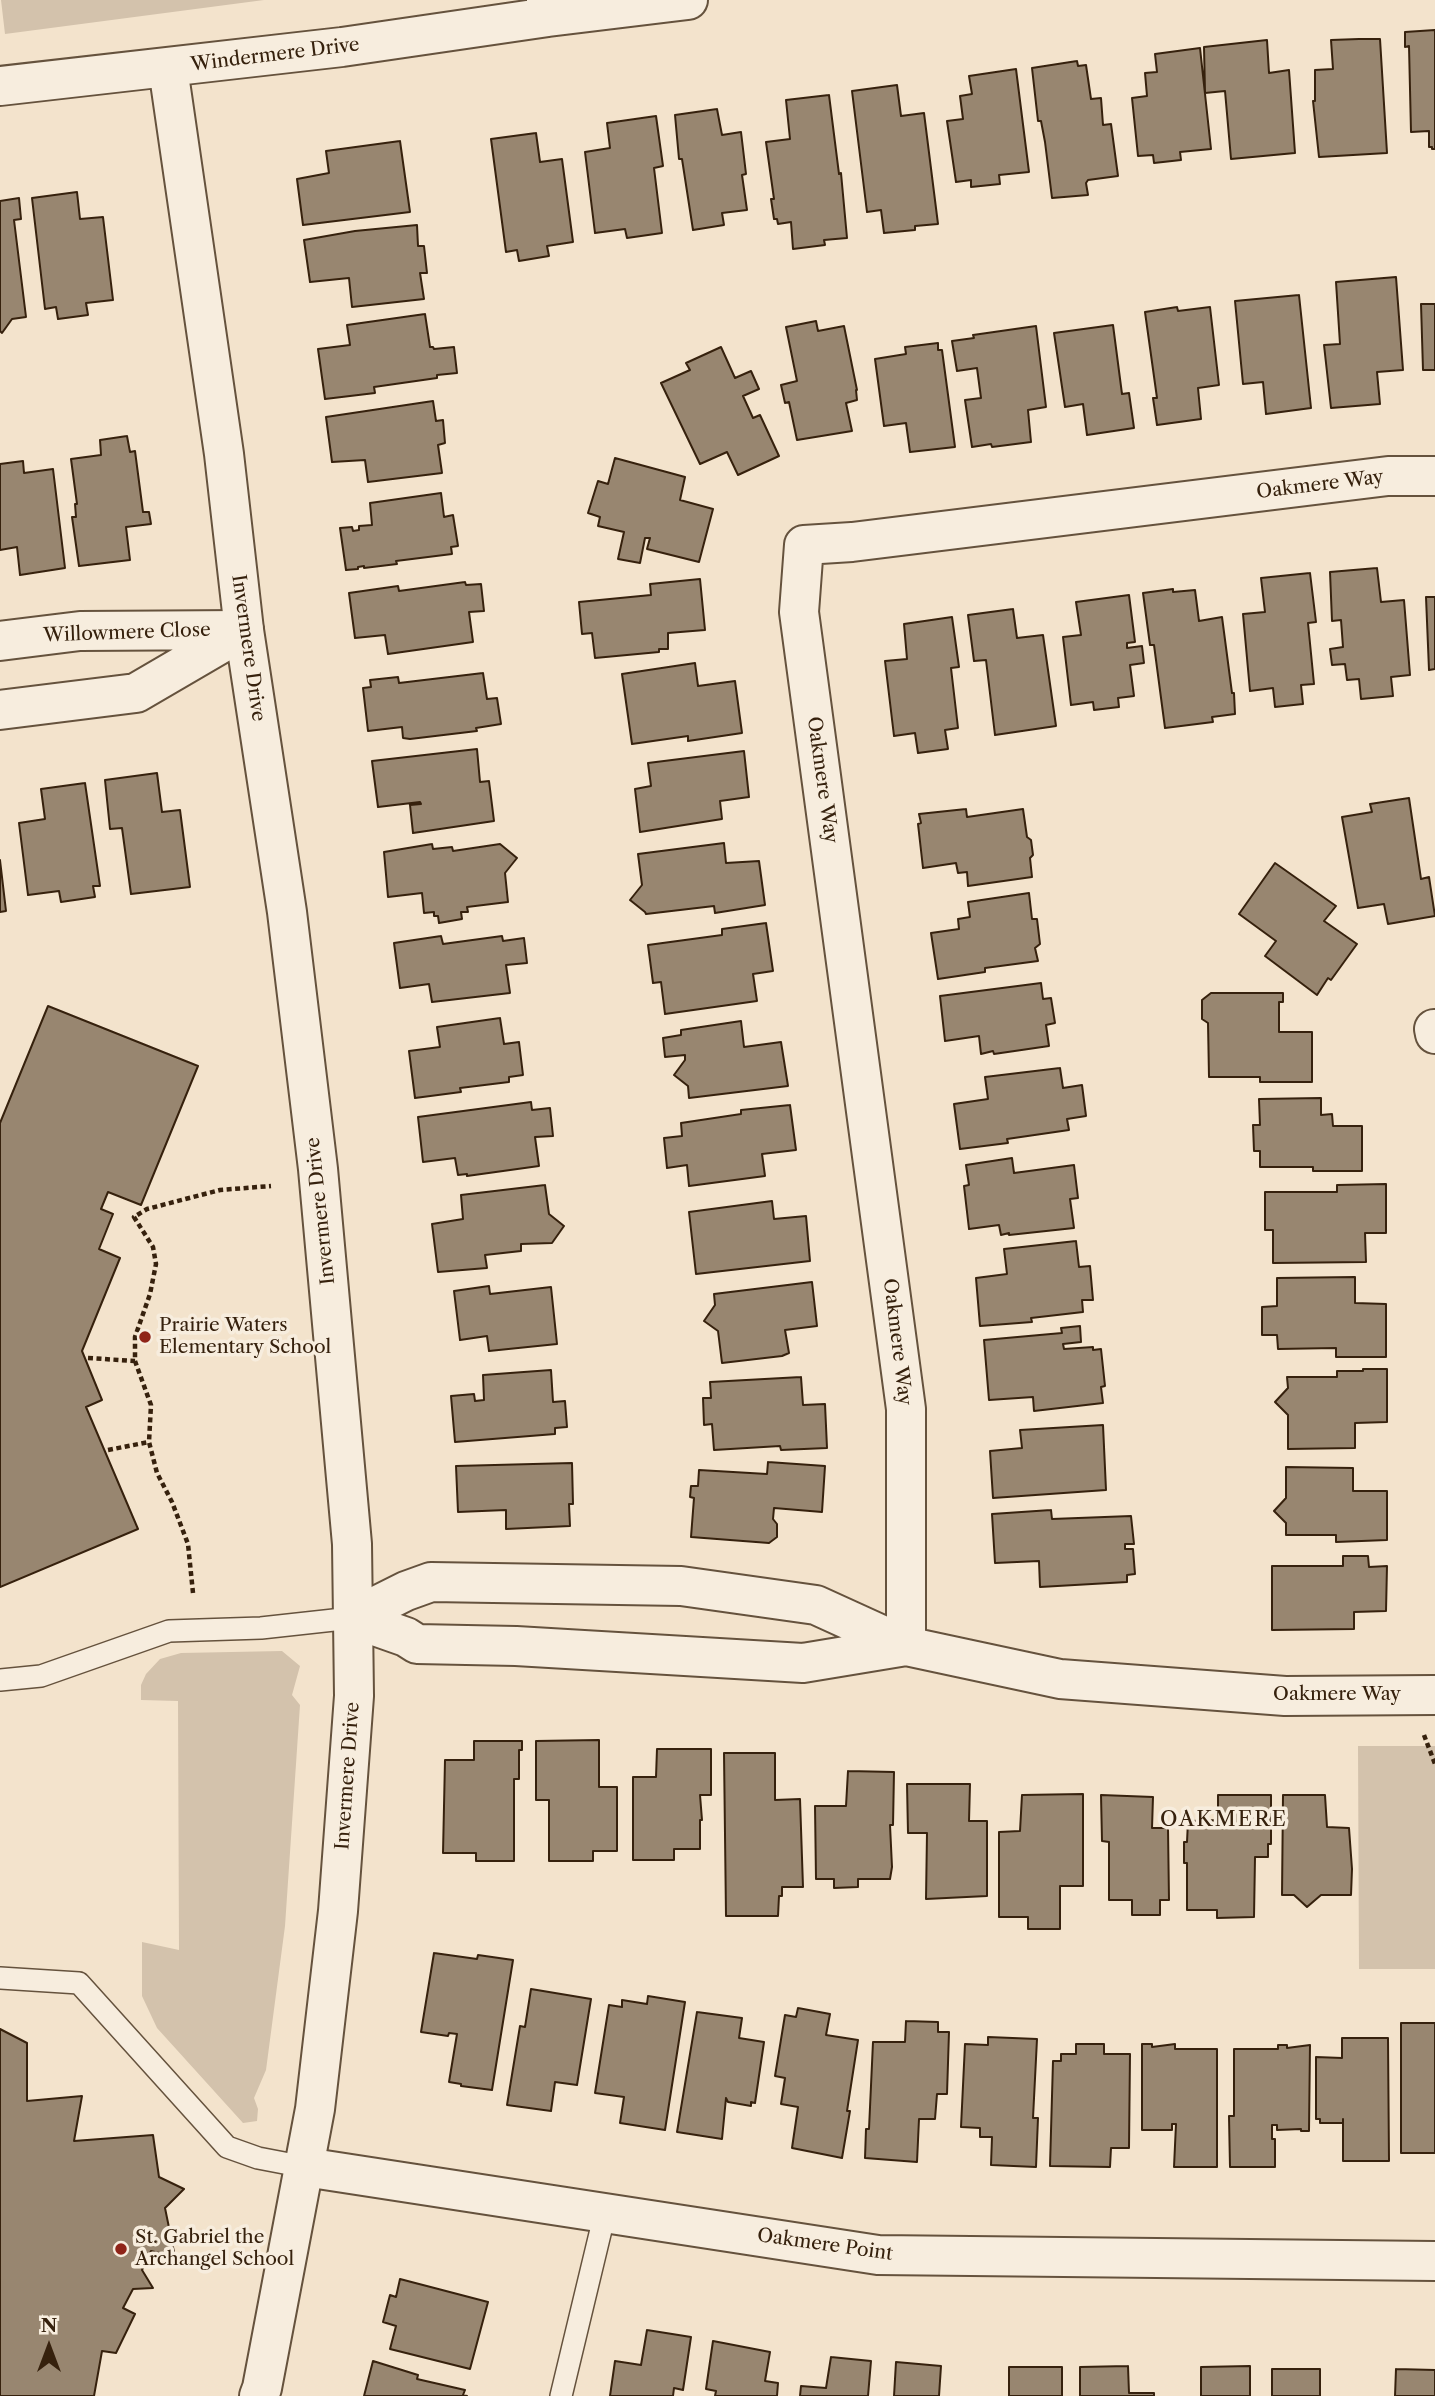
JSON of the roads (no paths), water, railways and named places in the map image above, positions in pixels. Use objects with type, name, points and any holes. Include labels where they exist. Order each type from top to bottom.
[{"type":"street","name":"Windermere Drive","points":[[0,86],[168,68],[547,9],[688,0]]},
{"type":"street","name":"Invermere Drive","points":[[168,68],[222,441],[244,630],[287,912],[318,1169],[352,1544],[354,1696],[338,1912],[315,2109],[259,2396]]},
{"type":"street","name":"Oakmere Way","points":[[906,1646],[906,1409],[799,612],[804,545],[852,542],[1388,476],[1435,475]]},
{"type":"street","name":"Willowmere Close","points":[[0,641],[80,631],[244,630]]},
{"type":"street","name":"Willowmere Close","points":[[0,710],[136,693],[244,630]]},
{"type":"street","points":[[1434,1029],[1435,1034]]},
{"type":"street","name":"Oakmere Way","points":[[352,1618],[406,1591],[431,1582],[681,1586],[816,1605],[906,1646],[1060,1679],[1285,1696],[1435,1695]]},
{"type":"street","name":"Oakmere Way","points":[[352,1618],[406,1637],[416,1644],[516,1646],[803,1662],[906,1646]]},
{"type":"street","name":"Oakmere Point","points":[[305,2167],[878,2256],[1435,2260]]},
{"type":"lane","points":[[0,1680],[41,1676],[169,1631],[261,1628],[352,1618]]},
{"type":"lane","points":[[0,1978],[79,1983],[228,2147],[258,2158],[305,2167]]},
{"type":"lane","points":[[561,2396],[605,2213]]},
{"type":"place","name":"Prairie Waters Elementary School","points":[[145,1337]]},
{"type":"place","name":"St. Gabriel the Archangel School","points":[[121,2249]]},
{"type":"district","name":"OAKMERE","points":[[1224,1820]]}]
